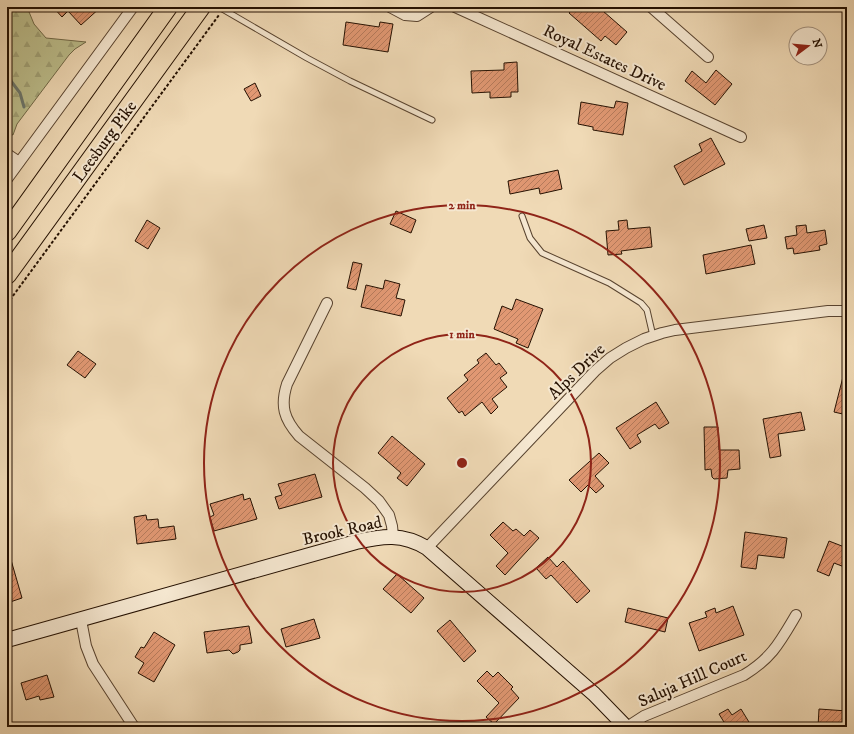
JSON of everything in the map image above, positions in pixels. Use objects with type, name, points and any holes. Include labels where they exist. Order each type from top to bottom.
[{"type":"highway","name":"Leesburg Pike","points":[[7,232],[168,7]]},
{"type":"highway","points":[[147,82],[149,65],[156,50],[187,7]]},
{"type":"highway","name":"Leesburg Pike","points":[[7,276],[201,7]]},
{"type":"street","points":[[7,179],[132,7]]},
{"type":"street","points":[[390,7],[405,15],[418,16],[431,7]]},
{"type":"street","name":"Royal Estates Drive","points":[[455,7],[741,137]]},
{"type":"street","points":[[651,7],[708,56]]},
{"type":"street","points":[[7,154],[19,162]]},
{"type":"street","points":[[327,303],[287,384],[283,405],[286,416],[291,428],[299,436],[365,488],[379,501],[389,515],[393,536]]},
{"type":"street","name":"Alps Drive","points":[[427,548],[595,371],[610,358],[626,348],[653,336],[675,330],[828,311],[847,311]]},
{"type":"street","name":"Brook Road","points":[[7,640],[356,542],[379,537],[393,536],[406,539],[427,548],[594,694],[626,727]]},
{"type":"street","name":"Saluja Hill Court","points":[[626,727],[644,716],[744,675],[757,667],[769,657],[796,615]]},
{"type":"street","points":[[81,620],[86,646],[93,664],[134,727]]},
{"type":"lane","points":[[221,8],[350,81],[432,120]]},
{"type":"lane","points":[[522,216],[530,238],[542,253],[609,283],[641,303],[647,310],[653,336]]},
{"type":"path","points":[[7,304],[221,8]]},
{"type":"green space","points":[[7,7],[27,7],[34,24],[46,38],[86,42],[69,55],[17,124],[13,135],[7,133]]},
{"type":"building","points":[[53,7],[101,7],[81,25],[68,11],[62,17]]},
{"type":"building","points":[[574,7],[607,7],[603,11],[627,32],[616,45],[605,36],[601,41],[569,13]]},
{"type":"building","points":[[346,22],[379,27],[380,22],[393,24],[388,52],[343,45]]},
{"type":"building","points":[[517,62],[518,92],[511,92],[511,97],[490,98],[490,92],[472,93],[471,71],[504,70],[504,63]]},
{"type":"building","points":[[716,70],[732,84],[715,105],[685,81],[692,71],[706,83]]},
{"type":"building","points":[[255,83],[261,96],[251,101],[244,89]]},
{"type":"building","points":[[616,101],[628,103],[623,135],[593,130],[593,127],[578,124],[581,102],[614,108]]},
{"type":"building","points":[[711,138],[725,164],[684,185],[674,166],[702,151],[699,144]]},
{"type":"building","points":[[558,170],[562,189],[540,194],[539,188],[510,194],[508,181]]},
{"type":"building","points":[[396,211],[416,220],[411,233],[390,224]]},
{"type":"building","points":[[147,220],[160,228],[148,249],[135,241]]},
{"type":"building","points":[[627,220],[628,229],[650,227],[652,247],[621,251],[622,254],[608,255],[606,231],[619,230],[618,221]]},
{"type":"building","points":[[764,225],[767,238],[749,241],[746,229]]},
{"type":"building","points":[[806,225],[807,233],[825,230],[827,244],[819,246],[820,250],[794,254],[793,248],[787,249],[785,237],[797,235],[796,226]]},
{"type":"building","points":[[751,245],[755,264],[706,274],[703,255]]},
{"type":"building","points":[[353,262],[362,264],[356,290],[347,288]]},
{"type":"building","points":[[385,280],[400,284],[396,298],[405,300],[401,316],[361,307],[366,285],[383,289]]},
{"type":"building","points":[[516,299],[543,309],[528,348],[516,343],[518,339],[494,329],[502,306],[512,310]]},
{"type":"building","points":[[78,351],[96,364],[85,378],[67,365]]},
{"type":"building","points":[[486,353],[496,365],[499,363],[507,373],[500,378],[507,387],[492,399],[498,407],[491,414],[482,402],[465,416],[462,411],[459,413],[447,398],[468,380],[464,375],[479,363],[477,360]]},
{"type":"building","points":[[844,373],[847,373],[847,415],[834,412]]},
{"type":"building","points":[[656,402],[669,423],[659,429],[655,424],[637,435],[641,442],[630,449],[616,428]]},
{"type":"building","points":[[801,412],[805,430],[778,434],[781,456],[770,458],[763,419]]},
{"type":"building","points":[[704,427],[718,427],[719,450],[739,450],[740,469],[728,470],[727,478],[714,479],[712,477],[711,469],[705,470]]},
{"type":"building","points":[[392,436],[425,464],[407,486],[397,478],[401,473],[378,453]]},
{"type":"building","points":[[599,453],[609,463],[595,476],[604,486],[596,493],[588,485],[581,492],[569,480]]},
{"type":"building","points":[[315,474],[322,497],[279,509],[275,497],[282,495],[278,484]]},
{"type":"building","points":[[243,494],[244,500],[250,498],[257,519],[214,531],[210,517],[214,515],[210,504]]},
{"type":"building","points":[[146,515],[147,520],[158,519],[159,528],[174,526],[176,539],[137,544],[134,517]]},
{"type":"building","points":[[503,522],[513,531],[516,529],[524,536],[530,530],[539,538],[505,575],[496,566],[508,553],[490,535]]},
{"type":"building","points":[[745,532],[787,538],[784,558],[758,555],[756,569],[741,567]]},
{"type":"building","points":[[829,541],[847,548],[847,568],[834,563],[829,576],[817,571]]},
{"type":"building","points":[[9,553],[22,598],[7,603],[7,554]]},
{"type":"building","points":[[548,557],[557,567],[563,561],[590,591],[577,603],[551,575],[546,579],[536,568]]},
{"type":"building","points":[[397,574],[424,598],[411,613],[383,589]]},
{"type":"building","points":[[733,606],[744,635],[699,651],[689,623],[707,617],[705,612],[715,608],[716,613]]},
{"type":"building","points":[[628,608],[668,618],[665,632],[625,622]]},
{"type":"building","points":[[314,619],[320,638],[286,647],[281,629]]},
{"type":"building","points":[[450,620],[476,651],[464,662],[437,631]]},
{"type":"building","points":[[249,626],[252,643],[240,645],[240,650],[238,652],[233,654],[229,650],[207,653],[204,632]]},
{"type":"building","points":[[154,632],[175,645],[154,682],[138,673],[144,663],[135,657],[141,647],[144,648]]},
{"type":"building","points":[[487,671],[493,677],[498,672],[513,687],[511,689],[519,698],[494,724],[486,717],[499,703],[477,681]]},
{"type":"building","points":[[47,675],[54,697],[40,700],[39,696],[26,700],[21,683]]},
{"type":"building","points":[[728,709],[732,715],[741,709],[752,727],[727,727],[719,714]]},
{"type":"building","points":[[819,709],[847,711],[847,727],[818,727]]},
{"type":"waterway","points":[[7,59],[11,81],[20,93],[24,107]]}]
